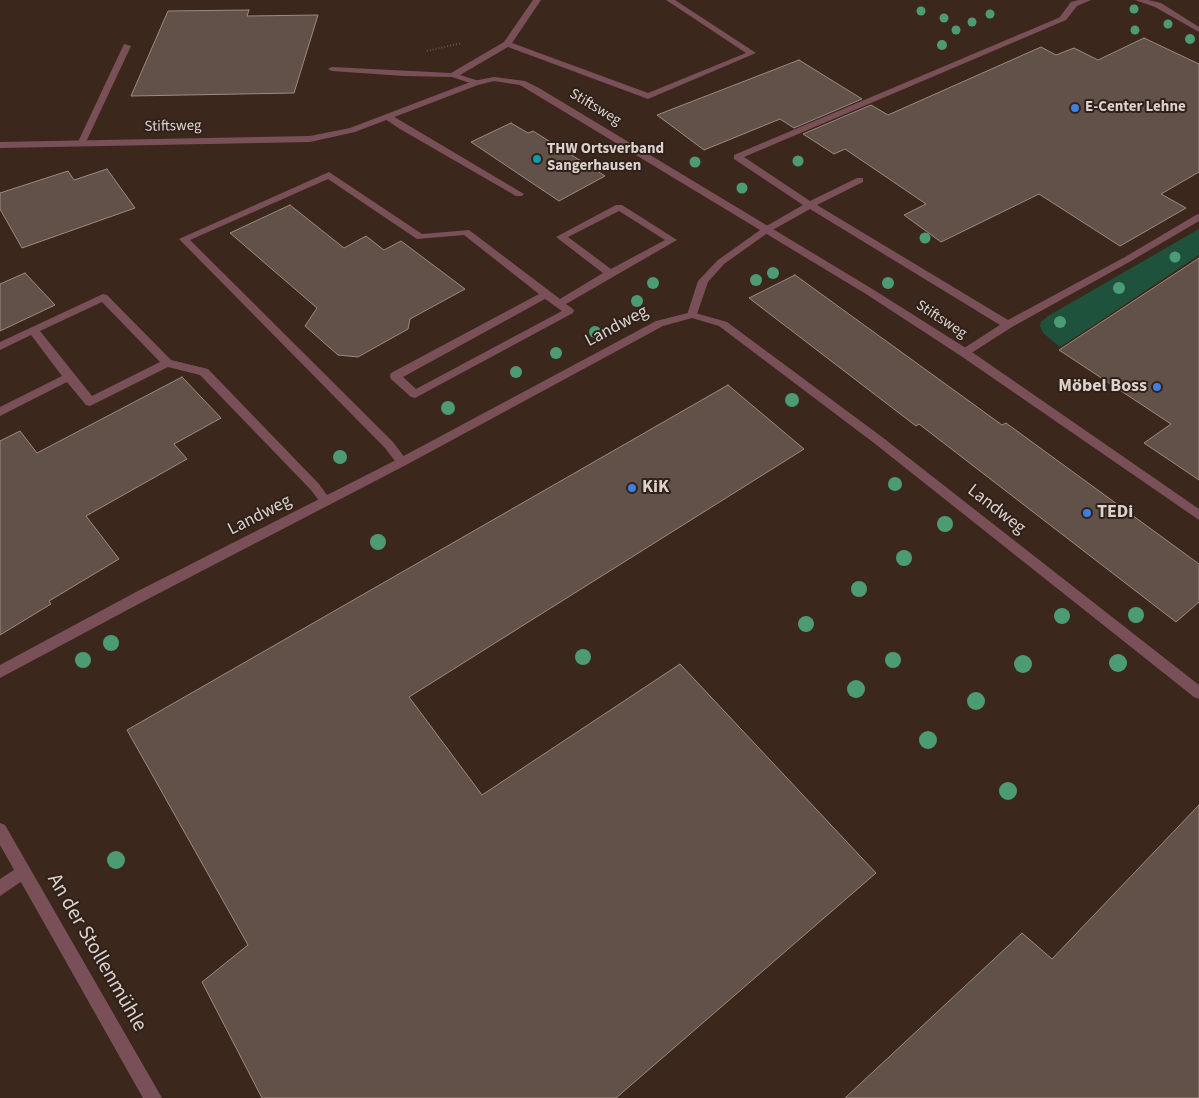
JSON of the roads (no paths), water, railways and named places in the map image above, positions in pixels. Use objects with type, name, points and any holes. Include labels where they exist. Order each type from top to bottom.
[{"type":"street","points":[[453,74],[507,44],[537,0]]},
{"type":"street","points":[[507,44],[648,96],[752,53],[670,0]]},
{"type":"street","points":[[1008,324],[810,205],[737,158],[1063,18],[1074,4],[1087,0]]},
{"type":"street","points":[[1139,0],[1158,5],[1199,30]]},
{"type":"street","points":[[81,144],[127,46]]},
{"type":"street","points":[[332,69],[404,74],[453,74],[476,82]]},
{"type":"street","name":"Stiftsweg","points":[[0,145],[310,139],[352,130],[476,82],[494,79],[522,83],[840,273],[965,353],[1199,515]]},
{"type":"street","points":[[388,117],[519,194]]},
{"type":"street","points":[[402,462],[389,444],[184,239],[329,175],[420,237],[466,232],[569,311],[414,394],[395,376],[546,294]]},
{"type":"street","points":[[692,315],[703,281],[721,262],[766,230],[860,180]]},
{"type":"street","points":[[559,304],[610,273],[672,240],[619,207],[561,237],[610,273]]},
{"type":"street","points":[[965,353],[1008,324],[1128,259],[1199,217]]},
{"type":"street","points":[[0,346],[104,297],[167,362],[204,372],[315,487],[326,502]]},
{"type":"street","name":"Landweg","points":[[0,672],[141,596],[402,462],[660,324],[692,315],[724,324],[878,440],[1199,693]]},
{"type":"street","points":[[33,330],[90,402],[167,362]]},
{"type":"street","points":[[0,412],[69,377]]},
{"type":"street","name":"An der Stollenmühle","points":[[0,830],[153,1098]]},
{"type":"street","points":[[0,888],[23,872]]},
{"type":"place","name":"E-Center Lehne","points":[[1075,108]]},
{"type":"place","name":"THW Ortsverband Sangerhausen","points":[[537,159]]},
{"type":"place","name":"Möbel Boss","points":[[1157,387]]},
{"type":"place","name":"KiK","points":[[632,488]]},
{"type":"place","name":"TEDi","points":[[1087,513]]}]
